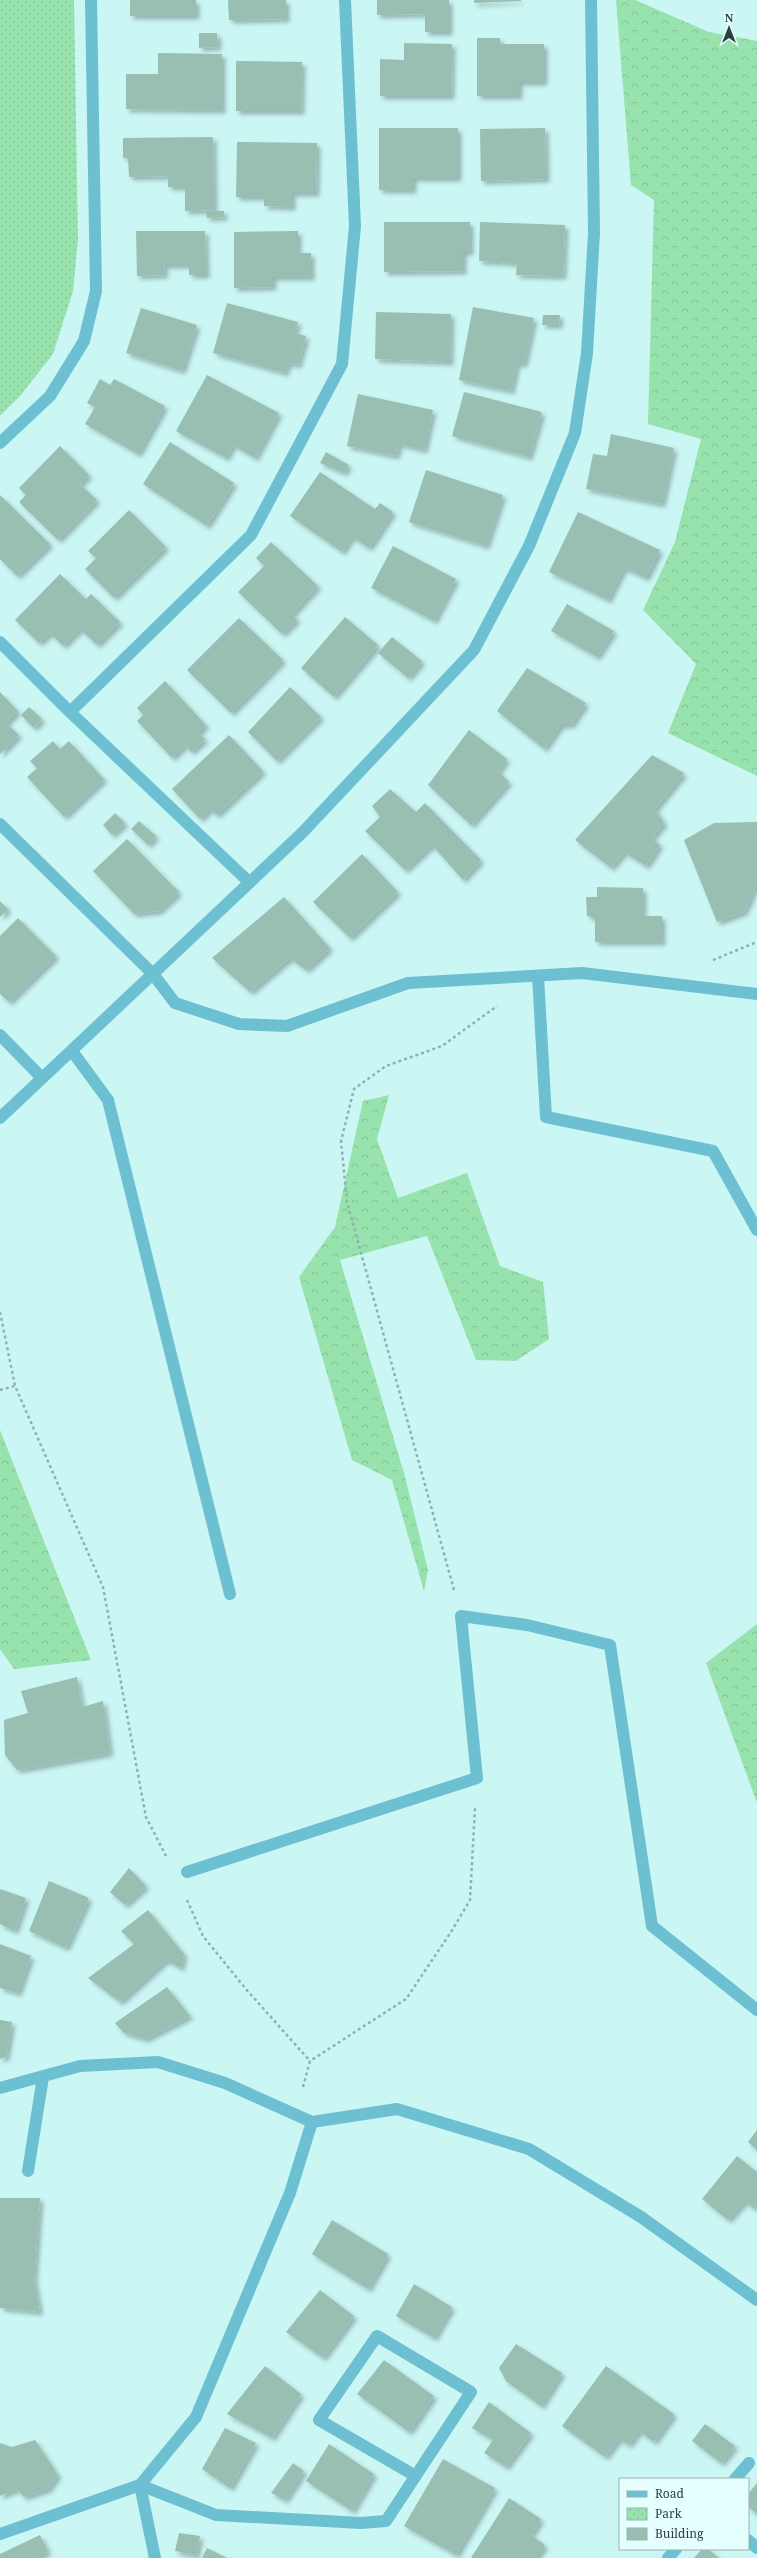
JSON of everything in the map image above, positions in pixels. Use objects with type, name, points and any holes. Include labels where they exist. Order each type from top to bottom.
[{"type":"street","points":[[0,443],[50,396],[84,341],[96,291],[91,0]]},
{"type":"street","points":[[70,712],[251,535],[342,364],[355,226],[345,0]]},
{"type":"street","points":[[0,1118],[302,833],[474,650],[529,546],[575,433],[587,353],[594,233],[591,0]]},
{"type":"street","points":[[0,642],[70,712],[249,882]]},
{"type":"street","points":[[0,824],[153,974],[175,1003],[239,1024],[287,1026],[408,983],[582,973],[757,994]]},
{"type":"street","points":[[538,976],[546,1117],[713,1151],[757,1230]]},
{"type":"street","points":[[0,1035],[41,1078]]},
{"type":"street","points":[[72,1051],[108,1100],[230,1594]]},
{"type":"street","points":[[188,1872],[477,1778],[461,1616],[527,1625],[610,1645],[652,1926],[757,2010]]},
{"type":"street","points":[[0,2088],[80,2066],[158,2062],[225,2083],[312,2122],[397,2109],[529,2149],[641,2217],[757,2300]]},
{"type":"street","points":[[28,2171],[43,2077]]},
{"type":"street","points":[[0,2534],[140,2485],[196,2417],[290,2193],[312,2122]]},
{"type":"street","points":[[140,2485],[216,2515],[361,2523],[386,2521],[470,2392],[377,2336],[318,2420],[414,2476]]},
{"type":"street","points":[[736,2478],[749,2463]]},
{"type":"street","points":[[140,2485],[155,2558]]},
{"type":"street","points":[[749,2541],[757,2548]]},
{"type":"street","points":[[668,2558],[675,2550]]},
{"type":"path","points":[[461,1616],[347,1202],[341,1141],[354,1089],[386,1066],[442,1046],[500,1004]]},
{"type":"path","points":[[0,1312],[15,1386],[103,1587],[146,1817],[168,1860]]},
{"type":"path","points":[[0,1390],[15,1386]]},
{"type":"path","points":[[312,2122],[300,2100],[310,2061],[406,1999],[470,1900],[477,1778]]},
{"type":"path","points":[[184,1894],[203,1936],[245,1988],[310,2061]]},
{"type":"green space","points":[[0,0],[74,0],[78,240],[73,291],[53,354],[20,396],[0,416]]},
{"type":"green space","points":[[616,0],[635,0],[709,32],[757,41],[757,776],[668,733],[696,664],[643,610],[675,542],[701,439],[648,424],[654,200],[631,185]]},
{"type":"green space","points":[[389,1095],[377,1139],[398,1198],[467,1173],[500,1266],[543,1282],[549,1339],[516,1361],[476,1360],[427,1236],[340,1260],[404,1473],[428,1570],[424,1591],[392,1480],[352,1460],[299,1277],[335,1227],[363,1101]]},
{"type":"green space","points":[[0,1430],[91,1660],[14,1669],[0,1649]]},
{"type":"green space","points":[[757,1624],[757,1803],[706,1663]]},
{"type":"building","points":[[130,0],[196,0],[196,16],[130,16]]},
{"type":"building","points":[[228,0],[286,0],[286,19],[229,20]]},
{"type":"building","points":[[377,0],[449,0],[449,32],[425,32],[425,14],[377,15]]},
{"type":"building","points":[[474,0],[521,0],[521,1],[474,3]]},
{"type":"building","points":[[199,33],[217,33],[218,47],[199,48]]},
{"type":"building","points":[[477,38],[500,38],[500,44],[544,44],[544,82],[519,82],[519,96],[477,96]]},
{"type":"building","points":[[404,43],[452,44],[451,96],[380,96],[380,59],[404,60]]},
{"type":"building","points":[[158,53],[222,54],[222,110],[126,109],[126,74],[158,74]]},
{"type":"building","points":[[236,61],[302,62],[301,111],[236,111]]},
{"type":"building","points":[[379,128],[458,128],[458,178],[413,178],[413,190],[379,190]]},
{"type":"building","points":[[545,128],[546,179],[481,181],[480,129]]},
{"type":"building","points":[[213,137],[214,210],[185,211],[185,187],[168,187],[168,176],[129,177],[128,158],[123,158],[123,138]]},
{"type":"building","points":[[237,142],[317,143],[316,193],[292,193],[292,207],[264,206],[264,197],[236,197]]},
{"type":"building","points":[[206,211],[224,211],[224,217],[207,218]]},
{"type":"building","points":[[384,222],[470,222],[470,252],[463,252],[463,271],[384,272]]},
{"type":"building","points":[[480,222],[565,225],[563,276],[516,275],[517,263],[479,261]]},
{"type":"building","points":[[136,231],[205,231],[206,275],[189,275],[189,265],[164,265],[165,275],[137,276]]},
{"type":"building","points":[[298,231],[298,253],[311,253],[311,277],[273,277],[273,287],[234,288],[234,232]]},
{"type":"building","points":[[227,303],[298,322],[295,333],[306,336],[298,365],[288,363],[285,373],[213,353]]},
{"type":"building","points":[[473,307],[534,318],[524,364],[517,363],[511,391],[459,380]]},
{"type":"building","points":[[141,308],[197,325],[182,371],[126,353]]},
{"type":"building","points":[[376,312],[451,314],[450,362],[375,359]]},
{"type":"building","points":[[543,315],[560,315],[559,325],[542,325]]},
{"type":"building","points":[[207,375],[279,413],[255,458],[233,445],[226,458],[176,431]]},
{"type":"building","points":[[100,379],[110,385],[114,379],[165,406],[138,454],[85,424],[95,407],[87,403]]},
{"type":"building","points":[[464,392],[542,412],[529,457],[452,436]]},
{"type":"building","points":[[358,394],[433,410],[424,450],[399,444],[396,456],[347,446]]},
{"type":"building","points":[[611,434],[674,448],[662,504],[586,489],[593,454],[607,456]]},
{"type":"building","points":[[170,442],[234,483],[207,526],[143,484]]},
{"type":"building","points":[[60,446],[89,475],[80,484],[97,500],[58,540],[19,502],[26,495],[19,488]]},
{"type":"building","points":[[326,452],[349,465],[344,473],[320,463]]},
{"type":"building","points":[[426,470],[503,495],[486,546],[409,522]]},
{"type":"building","points":[[320,472],[375,509],[380,503],[393,512],[369,548],[352,537],[342,552],[290,516]]},
{"type":"building","points":[[0,495],[50,544],[17,576],[0,559]]},
{"type":"building","points":[[129,510],[166,547],[114,598],[85,569],[96,558],[88,551]]},
{"type":"building","points":[[578,512],[660,550],[646,578],[624,568],[608,600],[549,572]]},
{"type":"building","points":[[271,542],[318,586],[292,614],[297,620],[282,634],[238,592],[264,566],[256,558]]},
{"type":"building","points":[[393,546],[456,579],[434,621],[371,588]]},
{"type":"building","points":[[60,574],[86,599],[91,594],[120,622],[97,645],[80,629],[63,646],[50,633],[39,643],[15,620]]},
{"type":"building","points":[[567,604],[614,631],[597,657],[551,631]]},
{"type":"building","points":[[345,617],[378,645],[334,697],[301,668]]},
{"type":"building","points":[[239,618],[283,660],[231,713],[187,670]]},
{"type":"building","points":[[392,637],[422,661],[408,678],[378,653]]},
{"type":"building","points":[[527,668],[586,703],[571,725],[561,725],[544,749],[497,711]]},
{"type":"building","points":[[165,681],[206,725],[198,733],[205,739],[191,752],[185,745],[172,758],[137,721],[143,715],[137,708]]},
{"type":"building","points":[[290,687],[321,717],[277,761],[248,732]]},
{"type":"building","points":[[0,692],[18,711],[6,723],[19,735],[0,754]]},
{"type":"building","points":[[29,707],[42,719],[34,728],[21,715]]},
{"type":"building","points":[[469,730],[507,759],[498,771],[509,782],[471,825],[428,785]]},
{"type":"building","points":[[229,735],[263,771],[217,815],[210,809],[200,819],[172,789]]},
{"type":"building","points":[[53,741],[60,749],[69,741],[104,779],[64,817],[27,777],[37,768],[30,761]]},
{"type":"building","points":[[652,755],[684,773],[655,809],[664,823],[652,838],[660,845],[646,866],[624,852],[611,868],[575,840]]},
{"type":"building","points":[[390,789],[416,812],[425,803],[481,860],[463,880],[432,845],[405,870],[365,831],[380,817],[372,806]]},
{"type":"building","points":[[115,813],[125,823],[112,835],[103,825]]},
{"type":"building","points":[[139,821],[156,836],[148,845],[131,829]]},
{"type":"building","points":[[757,822],[757,884],[744,912],[717,922],[684,840],[714,823]]},
{"type":"building","points":[[127,839],[179,892],[159,911],[134,914],[93,871]]},
{"type":"building","points":[[362,854],[398,892],[350,938],[313,902]]},
{"type":"building","points":[[597,887],[643,888],[643,916],[662,916],[662,942],[595,942],[595,918],[587,916],[586,897],[597,897]]},
{"type":"building","points":[[284,897],[330,948],[306,970],[290,958],[250,992],[212,958]]},
{"type":"building","points":[[0,901],[8,909],[0,917]]},
{"type":"building","points":[[18,918],[56,956],[9,1002],[0,994],[0,936]]},
{"type":"building","points":[[77,1677],[82,1707],[103,1701],[110,1753],[17,1770],[5,1755],[4,1720],[28,1713],[21,1691]]},
{"type":"building","points":[[129,1868],[146,1886],[125,1905],[110,1892]]},
{"type":"building","points":[[49,1881],[89,1898],[66,1948],[29,1931]]},
{"type":"building","points":[[0,1889],[26,1898],[15,1931],[0,1924]]},
{"type":"building","points":[[148,1910],[184,1954],[181,1968],[166,1960],[120,2002],[88,1978],[134,1944],[121,1931]]},
{"type":"building","points":[[0,1944],[31,1956],[18,1993],[0,1988]]},
{"type":"building","points":[[167,1987],[190,2016],[145,2039],[124,2033],[115,2023]]},
{"type":"building","points":[[0,2020],[12,2022],[6,2057],[0,2059]]},
{"type":"building","points":[[757,2130],[757,2150],[748,2142]]},
{"type":"building","points":[[737,2156],[757,2172],[757,2205],[754,2209],[745,2201],[728,2220],[702,2199]]},
{"type":"building","points":[[0,2198],[40,2198],[34,2279],[40,2312],[0,2308]]},
{"type":"building","points":[[332,2220],[388,2254],[368,2289],[312,2254]]},
{"type":"building","points":[[414,2284],[452,2307],[434,2338],[396,2316]]},
{"type":"building","points":[[320,2290],[354,2316],[323,2358],[286,2332]]},
{"type":"building","points":[[516,2344],[562,2373],[541,2406],[506,2381],[499,2368]]},
{"type":"building","points":[[384,2360],[434,2396],[409,2432],[357,2394]]},
{"type":"building","points":[[265,2366],[301,2394],[272,2438],[227,2414]]},
{"type":"building","points":[[606,2366],[674,2414],[654,2442],[639,2431],[629,2445],[619,2439],[605,2457],[562,2426]]},
{"type":"building","points":[[489,2402],[531,2433],[506,2467],[484,2453],[493,2440],[472,2428]]},
{"type":"building","points":[[705,2424],[735,2446],[721,2463],[692,2441]]},
{"type":"building","points":[[225,2428],[256,2443],[230,2488],[202,2469]]},
{"type":"building","points":[[35,2440],[58,2475],[48,2489],[24,2497],[17,2489],[0,2496],[0,2443],[12,2447]]},
{"type":"building","points":[[329,2444],[374,2474],[352,2511],[306,2481]]},
{"type":"building","points":[[443,2459],[495,2488],[456,2555],[404,2526]]},
{"type":"building","points":[[293,2463],[304,2471],[285,2500],[271,2493]]},
{"type":"building","points":[[757,2483],[757,2514],[749,2508],[749,2493]]},
{"type":"building","points":[[509,2498],[541,2519],[531,2535],[545,2545],[536,2558],[471,2558]]},
{"type":"building","points":[[179,2533],[200,2536],[196,2555],[175,2551]]},
{"type":"building","points":[[40,2535],[48,2552],[34,2558],[0,2558],[0,2554]]},
{"type":"building","points":[[207,2548],[227,2558],[202,2558]]},
{"type":"building","points":[[701,2550],[709,2550],[719,2558],[694,2558]]}]
